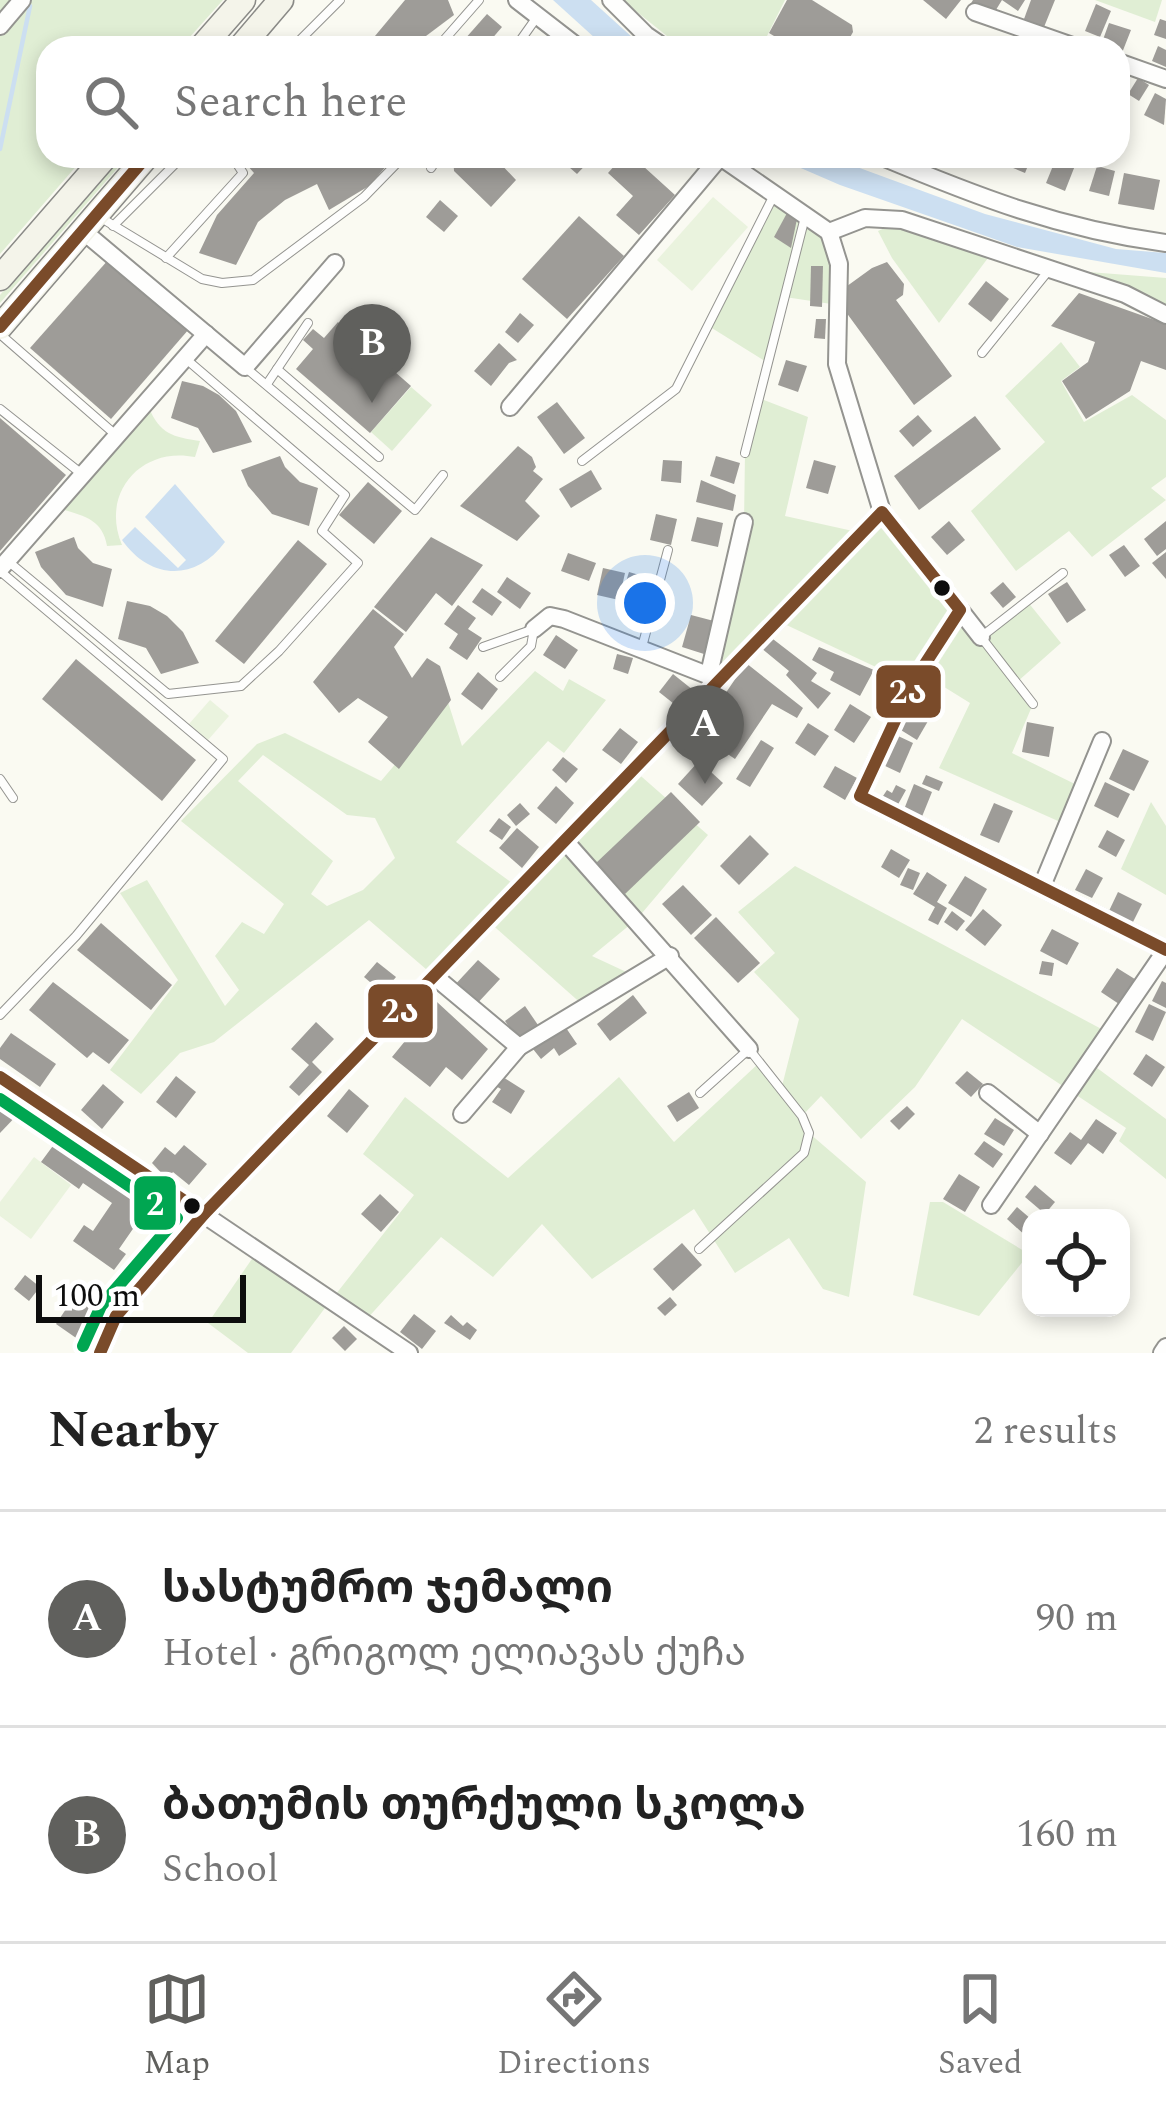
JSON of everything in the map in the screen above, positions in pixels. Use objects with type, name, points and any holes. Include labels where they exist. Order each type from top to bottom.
[{"type":"main road","points":[[212,36],[244,0]]},
{"type":"main road","points":[[250,36],[281,0]]},
{"type":"main road","points":[[2,272],[95,168]]},
{"type":"main road","points":[[0,331],[98,224],[138,168]]},
{"type":"street","points":[[0,26],[22,0]]},
{"type":"street","points":[[518,0],[563,36]]},
{"type":"street","points":[[611,0],[652,36]]},
{"type":"street","points":[[975,12],[1044,36]]},
{"type":"street","points":[[1130,66],[1166,79]]},
{"type":"street","points":[[510,407],[710,168]]},
{"type":"street","points":[[737,168],[830,232],[839,264],[837,364],[882,512],[982,637]]},
{"type":"street","points":[[909,168],[1004,207],[1112,236],[1166,243]]},
{"type":"street","points":[[830,232],[866,218],[902,220],[1125,294],[1166,315]]},
{"type":"street","points":[[98,224],[245,367],[334,263]]},
{"type":"street","points":[[3,568],[206,334]]},
{"type":"street","points":[[100,1353],[116,1316],[204,1214],[565,841],[715,677],[882,512]]},
{"type":"street","points":[[715,677],[744,522]]},
{"type":"street","points":[[960,610],[912,684],[860,796],[1166,950],[991,1204]]},
{"type":"street","points":[[534,629],[550,616],[585,636],[642,647],[715,677]]},
{"type":"street","points":[[1042,886],[1102,741]]},
{"type":"street","points":[[565,841],[749,1049]]},
{"type":"street","points":[[462,1114],[519,1047],[670,956]]},
{"type":"street","points":[[434,976],[519,1047]]},
{"type":"street","points":[[0,1077],[409,1353]]},
{"type":"street","points":[[988,1093],[1040,1134]]},
{"type":"lane","points":[[304,36],[340,0]]},
{"type":"lane","points":[[447,36],[478,0]]},
{"type":"lane","points":[[523,36],[537,16]]},
{"type":"lane","points":[[168,168],[98,224],[202,279],[222,283],[253,280],[364,197],[392,168]]},
{"type":"lane","points":[[166,257],[243,173],[240,168]]},
{"type":"lane","points":[[582,461],[676,389],[774,194]]},
{"type":"lane","points":[[746,453],[806,216]]},
{"type":"lane","points":[[982,352],[1050,269]]},
{"type":"lane","points":[[267,384],[308,322]]},
{"type":"lane","points":[[0,331],[117,436]]},
{"type":"lane","points":[[3,568],[168,694],[241,686],[358,563],[322,531],[345,495],[185,358]]},
{"type":"lane","points":[[245,367],[416,510],[443,476]]},
{"type":"lane","points":[[277,369],[379,457]]},
{"type":"lane","points":[[0,409],[84,476]]},
{"type":"lane","points":[[642,647],[668,550]]},
{"type":"lane","points":[[0,1015],[76,936],[223,760],[3,568]]},
{"type":"lane","points":[[1033,704],[982,637],[1063,573]]},
{"type":"lane","points":[[483,647],[534,629]]},
{"type":"lane","points":[[500,677],[530,646],[534,629]]},
{"type":"lane","points":[[0,779],[13,798]]},
{"type":"lane","points":[[699,1249],[804,1153],[809,1133],[802,1116],[749,1049],[700,1093]]},
{"type":"green space","points":[[0,0],[223,0],[191,36],[36,36],[36,168],[75,168],[0,254]]},
{"type":"green space","points":[[622,0],[785,0],[767,36],[667,36]]},
{"type":"green space","points":[[1095,0],[1162,0],[1155,22]]},
{"type":"green space","points":[[111,168],[118,168],[0,303],[0,295]]},
{"type":"green space","points":[[774,194],[829,232],[838,305],[785,297],[768,363],[707,325]]},
{"type":"green space","points":[[713,197],[748,227],[692,291],[657,260]]},
{"type":"green space","points":[[902,220],[994,250],[939,323],[878,231]]},
{"type":"green space","points":[[1050,269],[1166,278],[1166,315]]},
{"type":"green space","points":[[1061,342],[1080,367],[1061,381],[1084,422],[1132,395],[1166,420],[1166,477],[1151,488],[1166,500],[1092,557],[1069,531],[1016,571],[971,511],[1045,442],[1005,396]]},
{"type":"green space","points":[[411,387],[432,405],[392,451],[371,432]]},
{"type":"green space","points":[[759,398],[808,417],[785,516],[862,533],[882,512],[981,636],[1027,601],[1061,643],[1017,682],[1033,704],[1012,753],[1083,788],[1067,825],[939,768],[970,703],[920,672],[912,684],[778,621],[720,680],[710,674],[744,522],[745,453]]},
{"type":"green space","points":[[149,408],[168,433],[200,441],[195,457],[158,459],[130,477],[117,508],[122,545],[107,546],[97,525],[64,510]]},
{"type":"green space","points":[[535,671],[563,691],[569,679],[606,700],[564,753],[548,741],[456,842],[519,888],[634,770],[708,835],[637,919],[592,956],[635,976],[584,1006],[488,921],[434,976],[369,920],[214,1042],[180,1053],[141,1094],[110,1070],[178,980],[120,893],[147,880],[225,1006],[239,990],[215,956],[242,922],[264,934],[284,904],[181,821],[257,744],[285,733],[381,781],[448,702],[462,746]],"holes":[[[263,755],[347,815],[375,818],[395,858],[363,890],[327,906],[311,894],[333,861],[238,781]]]},
{"type":"green space","points":[[210,700],[229,716],[208,740],[189,724]]},
{"type":"green space","points":[[1151,802],[1166,826],[1166,895],[1121,869]]},
{"type":"green space","points":[[795,866],[1109,1033],[1089,1062],[1166,1119],[1166,1179],[1119,1141],[1126,1128],[962,1019],[915,1087],[861,1139],[821,1096],[802,1116],[809,1133],[866,1182],[849,1297],[823,1289],[789,1238],[735,1273],[694,1209],[592,1279],[542,1224],[493,1277],[441,1237],[365,1321],[332,1299],[414,1195],[363,1154],[405,1097],[508,1178],[619,1077],[674,1142],[759,1063],[782,1086],[799,1019],[754,972],[775,953],[738,912]]},
{"type":"green space","points":[[34,1157],[71,1185],[31,1239],[0,1216],[0,1202]]},
{"type":"green space","points":[[930,1202],[943,1202],[1022,1250],[1022,1263],[979,1316],[913,1295]]},
{"type":"green space","points":[[258,1250],[331,1300],[291,1353],[248,1353],[208,1323]]},
{"type":"water","points":[[553,0],[591,0],[631,36],[593,36]]},
{"type":"water","points":[[801,168],[860,168],[985,214],[1116,249],[1166,253],[1166,273],[1017,247]]},
{"type":"water","points":[[175,484],[225,542],[201,564],[174,571],[146,563],[122,540],[135,527],[178,568],[186,560],[145,517]]},
{"type":"building","points":[[405,0],[448,0],[454,15],[426,36],[375,36]]},
{"type":"building","points":[[787,0],[812,0],[852,25],[853,32],[851,36],[769,33]]},
{"type":"building","points":[[923,0],[961,0],[946,19]]},
{"type":"building","points":[[973,0],[1002,0],[991,18],[970,5]]},
{"type":"building","points":[[1002,0],[1025,0],[1018,11]]},
{"type":"building","points":[[1031,0],[1055,0],[1044,27],[1024,19]]},
{"type":"building","points":[[1096,4],[1111,11],[1100,36],[1085,31]]},
{"type":"building","points":[[487,14],[502,27],[494,36],[468,36]]},
{"type":"building","points":[[1160,19],[1166,21],[1166,39],[1154,35]]},
{"type":"building","points":[[1109,23],[1131,30],[1129,36],[1104,36]]},
{"type":"building","points":[[1158,46],[1166,50],[1166,67],[1152,61]]},
{"type":"building","points":[[1138,78],[1149,85],[1139,101],[1130,91]]},
{"type":"building","points":[[1155,93],[1166,99],[1164,125],[1144,115]]},
{"type":"building","points":[[250,168],[385,168],[369,186],[329,210],[317,184],[285,200],[258,222],[236,265],[199,253],[217,215],[254,173]]},
{"type":"building","points":[[505,168],[516,180],[491,207],[454,171]]},
{"type":"building","points":[[612,168],[645,168],[675,195],[639,235],[616,215],[633,196],[608,173]]},
{"type":"building","points":[[1052,168],[1074,168],[1065,191],[1046,183]]},
{"type":"building","points":[[1096,168],[1115,171],[1109,196],[1089,191]]},
{"type":"building","points":[[1124,173],[1160,180],[1154,210],[1118,204]]},
{"type":"building","points":[[440,200],[458,216],[444,232],[426,217]]},
{"type":"building","points":[[787,213],[797,219],[791,248],[774,237]]},
{"type":"building","points":[[579,216],[624,256],[567,319],[522,279]]},
{"type":"building","points":[[109,259],[189,329],[111,419],[30,348]]},
{"type":"building","points":[[887,262],[904,284],[903,295],[896,300],[952,376],[914,405],[843,308],[843,289]]},
{"type":"building","points":[[811,266],[823,266],[822,307],[810,306]]},
{"type":"building","points":[[986,281],[1009,299],[991,322],[968,304]]},
{"type":"building","points":[[1079,293],[1166,324],[1166,370],[1141,361],[1130,391],[1086,419],[1062,381],[1088,362],[1095,342],[1051,326]]},
{"type":"building","points":[[520,313],[534,325],[518,343],[505,332]]},
{"type":"building","points":[[816,319],[826,319],[825,339],[814,338]]},
{"type":"building","points":[[338,322],[411,386],[370,433],[296,369],[313,349],[303,340],[313,329],[324,338]]},
{"type":"building","points":[[499,343],[517,360],[491,386],[474,371]]},
{"type":"building","points":[[786,360],[807,366],[798,392],[778,385]]},
{"type":"building","points":[[182,381],[219,395],[236,411],[252,442],[213,453],[198,428],[171,418]]},
{"type":"building","points":[[557,402],[585,438],[564,454],[537,417]]},
{"type":"building","points":[[918,415],[932,431],[913,447],[899,431]]},
{"type":"building","points":[[975,416],[1001,449],[919,510],[894,476]]},
{"type":"building","points":[[0,418],[66,475],[0,551]]},
{"type":"building","points":[[518,446],[532,457],[533,471],[543,479],[525,501],[540,516],[517,541],[460,506]]},
{"type":"building","points":[[280,456],[300,482],[318,488],[309,526],[272,514],[241,470]]},
{"type":"building","points":[[716,456],[740,463],[734,484],[710,476]]},
{"type":"building","points":[[663,460],[682,461],[681,483],[661,481]]},
{"type":"building","points":[[814,460],[836,466],[828,494],[806,488]]},
{"type":"building","points":[[591,470],[602,489],[571,508],[559,489]]},
{"type":"building","points":[[701,480],[736,495],[733,511],[696,502]]},
{"type":"building","points":[[368,482],[402,511],[374,544],[339,515]]},
{"type":"building","points":[[656,514],[677,519],[671,545],[650,540]]},
{"type":"building","points":[[697,517],[723,523],[718,547],[691,541]]},
{"type":"building","points":[[949,521],[965,540],[947,555],[931,537]]},
{"type":"building","points":[[1166,521],[1166,549],[1157,556],[1144,539]]},
{"type":"building","points":[[74,537],[93,563],[112,569],[103,607],[66,595],[41,567],[35,552]]},
{"type":"building","points":[[431,537],[483,565],[452,606],[436,593],[406,632],[374,607]]},
{"type":"building","points":[[298,540],[327,564],[244,664],[215,641]]},
{"type":"building","points":[[1124,545],[1140,566],[1125,577],[1109,555]]},
{"type":"building","points":[[1166,552],[1166,579],[1152,563]]},
{"type":"building","points":[[568,553],[596,563],[589,581],[561,571]]},
{"type":"building","points":[[603,568],[625,573],[619,600],[597,595]]},
{"type":"building","points":[[629,572],[653,579],[646,605],[621,598]]},
{"type":"building","points":[[507,577],[531,593],[520,609],[497,592]]},
{"type":"building","points":[[1003,582],[1016,597],[1003,608],[990,593]]},
{"type":"building","points":[[1067,582],[1086,610],[1067,623],[1048,594]]},
{"type":"building","points":[[482,588],[502,602],[492,616],[472,602]]},
{"type":"building","points":[[127,601],[167,616],[183,632],[199,663],[161,674],[146,648],[118,639]]},
{"type":"building","points":[[458,605],[476,618],[468,629],[482,638],[467,660],[449,648],[458,634],[444,624]]},
{"type":"building","points":[[373,609],[404,634],[394,647],[412,678],[427,658],[440,666],[451,700],[399,769],[368,742],[388,717],[358,698],[339,713],[313,682]]},
{"type":"building","points":[[691,615],[714,621],[704,654],[682,647]]},
{"type":"building","points":[[556,635],[578,650],[565,669],[543,655]]},
{"type":"building","points":[[769,636],[817,673],[811,681],[831,693],[818,709],[786,675],[789,671],[760,647]]},
{"type":"building","points":[[819,647],[874,670],[860,696],[830,680],[834,672],[812,660]]},
{"type":"building","points":[[617,654],[633,658],[628,674],[613,669]]},
{"type":"building","points":[[76,659],[196,760],[162,801],[42,699]]},
{"type":"building","points":[[746,663],[803,708],[797,718],[772,704],[735,759],[698,734]]},
{"type":"building","points":[[478,672],[498,689],[482,710],[461,694]]},
{"type":"building","points":[[673,674],[698,694],[683,711],[659,692]]},
{"type":"building","points":[[914,697],[935,709],[917,740],[896,727]]},
{"type":"building","points":[[850,704],[871,717],[854,743],[834,730]]},
{"type":"building","points":[[1027,722],[1054,727],[1049,757],[1022,752]]},
{"type":"building","points":[[808,723],[829,736],[815,756],[795,743]]},
{"type":"building","points":[[620,728],[638,742],[621,764],[602,750]]},
{"type":"building","points":[[896,735],[913,743],[900,773],[883,765]]},
{"type":"building","points":[[761,740],[774,748],[750,787],[736,779]]},
{"type":"building","points":[[1123,749],[1149,761],[1134,791],[1109,779]]},
{"type":"building","points":[[563,757],[578,769],[566,783],[552,770]]},
{"type":"building","points":[[699,761],[723,783],[702,806],[678,784]]},
{"type":"building","points":[[835,766],[857,778],[845,800],[823,787]]},
{"type":"building","points":[[926,775],[943,782],[939,791],[922,784]]},
{"type":"building","points":[[1105,782],[1130,794],[1118,818],[1094,806]]},
{"type":"building","points":[[914,784],[932,792],[921,819],[903,812]]},
{"type":"building","points":[[896,785],[906,790],[896,808],[881,799]]},
{"type":"building","points":[[556,786],[574,803],[556,824],[537,808]]},
{"type":"building","points":[[671,792],[700,822],[625,894],[596,863]]},
{"type":"building","points":[[520,803],[530,814],[516,826],[507,815]]},
{"type":"building","points":[[994,803],[1013,811],[999,843],[980,835]]},
{"type":"building","points":[[499,818],[511,827],[502,840],[489,831]]},
{"type":"building","points":[[517,828],[539,847],[522,868],[499,848]]},
{"type":"building","points":[[1107,830],[1125,840],[1116,857],[1098,847]]},
{"type":"building","points":[[750,835],[769,854],[739,885],[720,866]]},
{"type":"building","points":[[891,849],[910,860],[899,878],[881,867]]},
{"type":"building","points":[[908,868],[920,873],[913,890],[900,885]]},
{"type":"building","points":[[1086,869],[1103,878],[1092,898],[1075,890]]},
{"type":"building","points":[[927,872],[947,885],[937,902],[947,908],[938,925],[928,920],[935,907],[913,894]]},
{"type":"building","points":[[965,876],[987,889],[971,917],[948,903]]},
{"type":"building","points":[[683,885],[712,915],[691,935],[662,904]]},
{"type":"building","points":[[1118,892],[1142,904],[1132,924],[1108,913]]},
{"type":"building","points":[[983,909],[1002,925],[985,946],[965,930]]},
{"type":"building","points":[[952,911],[965,921],[957,931],[944,922]]},
{"type":"building","points":[[716,917],[760,963],[738,983],[694,938]]},
{"type":"building","points":[[101,923],[172,985],[151,1010],[77,950]]},
{"type":"building","points":[[1052,929],[1079,943],[1067,965],[1040,951]]},
{"type":"building","points":[[478,960],[500,979],[473,1008],[452,988]]},
{"type":"building","points":[[1042,961],[1054,963],[1052,976],[1039,974]]},
{"type":"building","points":[[377,962],[396,977],[383,993],[364,977]]},
{"type":"building","points":[[1117,968],[1138,981],[1122,1006],[1101,992]]},
{"type":"building","points":[[1162,981],[1166,983],[1166,1008],[1152,1001]]},
{"type":"building","points":[[53,982],[129,1040],[109,1064],[93,1052],[87,1058],[29,1010]]},
{"type":"building","points":[[633,995],[647,1013],[610,1041],[597,1024]]},
{"type":"building","points":[[437,1002],[488,1049],[462,1080],[446,1067],[430,1087],[392,1057]]},
{"type":"building","points":[[1149,1004],[1166,1012],[1153,1041],[1135,1032]]},
{"type":"building","points":[[525,1006],[538,1025],[518,1039],[505,1021]]},
{"type":"building","points":[[316,1022],[334,1039],[312,1062],[322,1072],[299,1096],[289,1087],[309,1065],[291,1049]]},
{"type":"building","points":[[562,1022],[577,1044],[559,1056],[554,1048],[541,1059],[533,1049]]},
{"type":"building","points":[[11,1033],[56,1064],[40,1087],[0,1059],[0,1048]]},
{"type":"building","points":[[1146,1054],[1165,1067],[1152,1087],[1133,1074]]},
{"type":"building","points":[[967,1071],[983,1084],[971,1097],[955,1083]]},
{"type":"building","points":[[498,1074],[525,1091],[511,1114],[492,1102],[501,1089],[492,1084]]},
{"type":"building","points":[[176,1076],[196,1092],[176,1118],[156,1102]]},
{"type":"building","points":[[103,1084],[124,1102],[102,1129],[81,1110]]},
{"type":"building","points":[[349,1089],[369,1106],[347,1133],[327,1116]]},
{"type":"building","points":[[689,1092],[699,1108],[677,1122],[667,1106]]},
{"type":"building","points":[[0,1093],[20,1112],[0,1133]]},
{"type":"building","points":[[907,1106],[915,1114],[899,1130],[890,1121]]},
{"type":"building","points":[[995,1118],[1014,1130],[1004,1146],[984,1134]]},
{"type":"building","points":[[1096,1119],[1117,1133],[1103,1154],[1088,1143],[1071,1165],[1054,1153],[1070,1132],[1081,1140]]},
{"type":"building","points":[[58,1139],[157,1209],[144,1228],[137,1223],[119,1249],[126,1254],[114,1270],[73,1241],[84,1225],[93,1231],[112,1203],[83,1183],[79,1189],[41,1162]]},
{"type":"building","points":[[984,1141],[1003,1154],[993,1168],[974,1154]]},
{"type":"building","points":[[184,1145],[207,1164],[189,1185],[173,1172],[167,1179],[152,1163],[165,1147],[175,1155]]},
{"type":"building","points":[[959,1174],[980,1187],[965,1212],[943,1199]]},
{"type":"building","points":[[1035,1185],[1055,1202],[1049,1209],[1039,1209],[1025,1197]]},
{"type":"building","points":[[380,1194],[399,1212],[381,1232],[361,1214]]},
{"type":"building","points":[[1017,1207],[1022,1211],[1022,1232],[1007,1219]]},
{"type":"building","points":[[682,1243],[702,1265],[673,1291],[653,1269]]},
{"type":"building","points":[[25,1275],[40,1287],[29,1301],[14,1289]]},
{"type":"building","points":[[74,1297],[97,1313],[79,1340],[56,1324]]},
{"type":"building","points":[[670,1297],[677,1305],[665,1316],[657,1308]]},
{"type":"building","points":[[414,1314],[436,1331],[422,1349],[400,1332]]},
{"type":"building","points":[[451,1315],[477,1330],[470,1340],[444,1323]]},
{"type":"building","points":[[344,1326],[357,1339],[345,1351],[332,1338]]},
{"type":"waterway","points":[[0,149],[30,6]]},
{"type":"transit line","name":"2ა","points":[[0,327],[137,168]]},
{"type":"transit line","name":"2ა","points":[[100,1353],[116,1316],[204,1214],[882,512],[960,610],[912,684],[860,796],[1166,950]]},
{"type":"transit line","name":"2ა","points":[[0,1077],[204,1214]]},
{"type":"transit line","name":"2","points":[[0,1099],[177,1218],[101,1306],[83,1346]]},
{"type":"place","name":"ბათუმის თურქული სკოლა","points":[[372,403]]},
{"type":"place","name":"სასტუმრო ჯემალი","points":[[705,784]]}]
